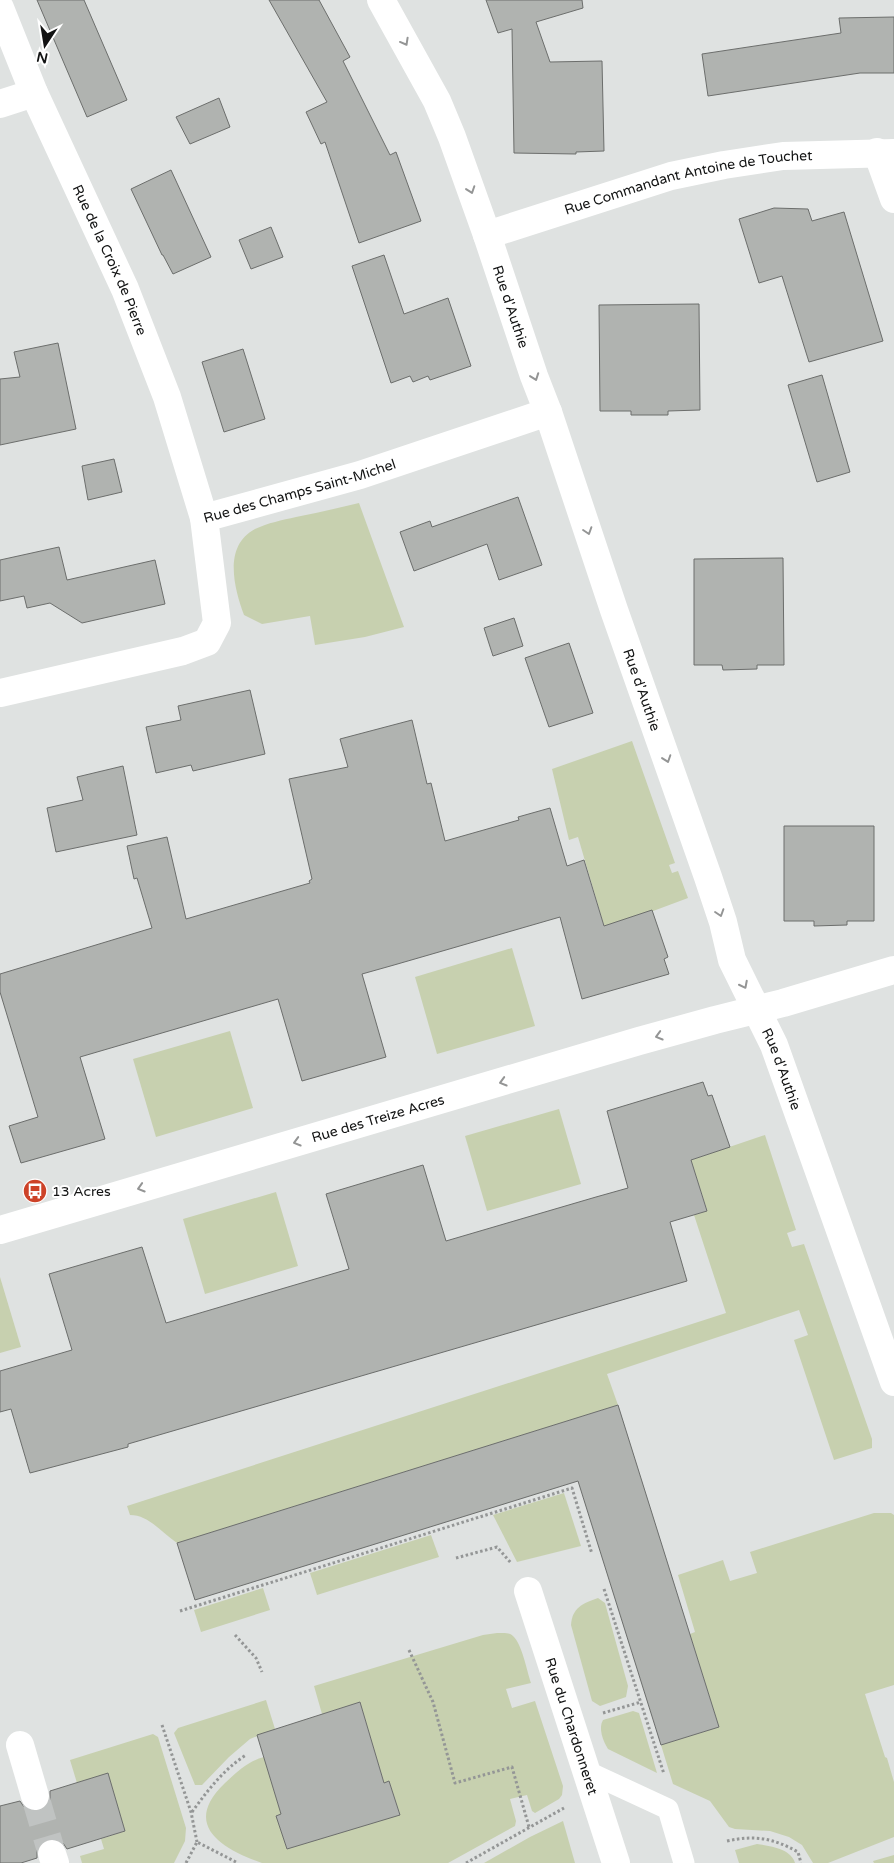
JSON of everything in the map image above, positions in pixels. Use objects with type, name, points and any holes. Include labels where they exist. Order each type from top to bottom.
[{"type":"street","name":"Rue d'Authie","points":[[381,0],[437,101],[452,137],[548,412],[614,610],[708,876],[723,922],[732,960],[774,1045],[894,1382]]},
{"type":"street","name":"Rue de la Croix de Pierre","points":[[0,8],[34,93],[128,298],[167,397],[204,518]]},
{"type":"street","points":[[0,104],[34,93]]},
{"type":"street","name":"Rue Commandant Antoine de Touchet","points":[[487,235],[671,176],[724,165],[784,156],[886,153]]},
{"type":"street","points":[[886,153],[894,199]]},
{"type":"street","name":"Rue des Champs Saint-Michel","points":[[0,693],[183,651],[206,642],[217,622],[204,518],[360,475],[548,412]]},
{"type":"street","name":"Rue des Treize Acres","points":[[0,1230],[639,1041],[757,1010],[894,970]]},
{"type":"street","name":"Rue du Chardonneret","points":[[528,1591],[616,1863]]},
{"type":"street","points":[[20,1745],[35,1796]]},
{"type":"lane","points":[[586,1771],[668,1809],[684,1863]]},
{"type":"path","points":[[180,1611],[572,1488],[592,1554]]},
{"type":"path","points":[[456,1558],[496,1547],[515,1568]]},
{"type":"path","points":[[604,1589],[665,1778]]},
{"type":"path","points":[[236,1635],[256,1658],[262,1672]]},
{"type":"path","points":[[409,1650],[432,1702],[456,1783],[512,1767],[529,1827]]},
{"type":"path","points":[[598,1715],[641,1702]]},
{"type":"path","points":[[162,1725],[191,1812],[197,1842],[186,1863]]},
{"type":"path","points":[[191,1812],[217,1778],[233,1763],[246,1755]]},
{"type":"path","points":[[466,1863],[574,1802],[595,1798]]},
{"type":"path","points":[[727,1841],[744,1838],[768,1839],[798,1852],[801,1863]]},
{"type":"path","points":[[197,1842],[238,1863]]},
{"type":"green space","points":[[359,503],[404,627],[365,637],[315,645],[310,616],[262,624],[244,615],[237,593],[234,568],[238,546],[245,536],[255,529],[270,523]]},
{"type":"green space","points":[[632,741],[675,863],[669,865],[672,873],[678,871],[688,898],[605,929],[578,837],[569,840],[552,769]]},
{"type":"green space","points":[[512,948],[535,1026],[437,1054],[415,977]]},
{"type":"green space","points":[[230,1031],[253,1108],[156,1137],[133,1059]]},
{"type":"green space","points":[[559,1109],[581,1184],[487,1211],[465,1136]]},
{"type":"green space","points":[[765,1135],[796,1230],[787,1233],[792,1247],[804,1244],[872,1439],[872,1448],[834,1460],[794,1340],[808,1335],[799,1310],[607,1374],[618,1405],[177,1543],[149,1521],[130,1515],[127,1506],[726,1313],[694,1215],[707,1210],[691,1160]]},
{"type":"green space","points":[[276,1192],[298,1266],[205,1294],[183,1219]]},
{"type":"green space","points":[[0,1277],[21,1347],[0,1353]]},
{"type":"green space","points":[[564,1493],[581,1546],[517,1562],[493,1515]]},
{"type":"green space","points":[[874,1513],[891,1513],[894,1515],[894,1685],[865,1694],[894,1782],[894,1837],[828,1863],[813,1863],[802,1845],[789,1837],[770,1831],[729,1827],[710,1801],[673,1784],[661,1745],[719,1727],[690,1634],[695,1632],[678,1575],[723,1560],[730,1581],[757,1573],[750,1552]]},
{"type":"green space","points":[[431,1535],[439,1557],[317,1595],[310,1573]]},
{"type":"green space","points":[[263,1588],[270,1610],[201,1632],[194,1610]]},
{"type":"green space","points":[[598,1598],[605,1603],[628,1686],[626,1697],[600,1706],[592,1701],[571,1625],[574,1614],[579,1607]]},
{"type":"green space","points":[[497,1633],[511,1635],[522,1651],[531,1683],[506,1689],[512,1708],[535,1701],[563,1786],[562,1795],[559,1799],[535,1813],[532,1811],[527,1795],[510,1799],[516,1821],[515,1826],[448,1863],[262,1863],[233,1850],[221,1843],[212,1834],[207,1823],[207,1811],[212,1798],[238,1771],[253,1761],[264,1757],[281,1814],[277,1816],[287,1849],[400,1814],[389,1781],[384,1783],[360,1702],[322,1714],[314,1686],[483,1635]]},
{"type":"green space","points":[[266,1700],[275,1729],[250,1739],[229,1757],[202,1785],[195,1785],[174,1733],[178,1728]]},
{"type":"green space","points":[[633,1711],[639,1713],[657,1773],[608,1749],[603,1738],[601,1727],[603,1720]]},
{"type":"green space","points":[[153,1734],[158,1737],[186,1828],[185,1841],[174,1863],[82,1863],[80,1856],[104,1849],[101,1839],[125,1831],[108,1774],[77,1783],[70,1760]]},
{"type":"green space","points":[[563,1821],[575,1863],[484,1863],[530,1837]]},
{"type":"green space","points":[[757,1844],[785,1851],[793,1858],[795,1863],[739,1863],[735,1850]]},
{"type":"green space","points":[[894,1855],[894,1863],[874,1863],[873,1861]]},
{"type":"building","points":[[37,0],[84,0],[127,100],[87,117]]},
{"type":"building","points":[[269,0],[319,0],[350,57],[343,61],[390,155],[396,152],[421,221],[359,243],[325,142],[321,144],[306,112],[327,102]]},
{"type":"building","points":[[486,0],[582,0],[583,8],[536,22],[550,62],[602,61],[604,151],[576,152],[576,154],[514,153],[512,29],[498,33]]},
{"type":"building","points":[[894,17],[894,73],[860,73],[708,96],[702,54],[841,33],[839,18]]},
{"type":"building","points":[[219,98],[230,127],[190,144],[176,117]]},
{"type":"building","points":[[171,170],[211,257],[173,274],[131,189]]},
{"type":"building","points":[[774,208],[808,209],[812,221],[844,212],[883,341],[809,362],[782,276],[759,283],[739,219]]},
{"type":"building","points":[[271,227],[283,257],[251,269],[239,240]]},
{"type":"building","points":[[384,255],[404,314],[448,298],[471,366],[430,380],[428,376],[413,382],[410,376],[391,383],[352,266]]},
{"type":"building","points":[[699,304],[700,410],[668,411],[668,415],[631,415],[631,411],[600,411],[599,305]]},
{"type":"building","points":[[58,343],[76,429],[0,445],[0,379],[20,377],[14,352]]},
{"type":"building","points":[[243,349],[265,419],[224,432],[202,362]]},
{"type":"building","points":[[822,375],[850,472],[817,482],[788,385]]},
{"type":"building","points":[[114,459],[122,492],[88,500],[82,466]]},
{"type":"building","points":[[518,497],[542,565],[499,580],[487,544],[414,571],[400,532],[430,521],[432,527]]},
{"type":"building","points":[[59,547],[67,580],[155,560],[165,604],[82,623],[50,603],[27,608],[24,596],[0,601],[0,560]]},
{"type":"building","points":[[783,558],[784,665],[757,665],[757,669],[723,670],[722,665],[694,665],[694,559]]},
{"type":"building","points":[[514,618],[523,646],[493,656],[484,628]]},
{"type":"building","points":[[569,643],[593,713],[549,727],[525,658]]},
{"type":"building","points":[[250,690],[265,754],[193,771],[191,765],[156,773],[146,727],[181,720],[178,706]]},
{"type":"building","points":[[412,720],[427,784],[431,783],[445,841],[519,820],[518,817],[550,808],[567,866],[584,860],[604,926],[652,910],[668,957],[664,959],[669,974],[582,999],[560,917],[362,974],[386,1057],[302,1081],[278,999],[80,1057],[105,1139],[21,1163],[9,1126],[38,1117],[0,992],[0,974],[152,928],[137,878],[134,879],[127,846],[167,837],[186,919],[310,883],[309,881],[312,879],[289,779],[348,767],[340,739]]},
{"type":"building","points":[[123,766],[137,835],[56,852],[47,808],[83,800],[77,777]]},
{"type":"building","points":[[784,826],[874,826],[874,921],[847,921],[847,925],[814,926],[814,921],[784,921]]},
{"type":"building","points":[[703,1082],[708,1096],[712,1095],[730,1147],[691,1160],[707,1211],[670,1222],[687,1281],[128,1444],[128,1447],[30,1473],[11,1409],[0,1412],[0,1371],[72,1350],[49,1274],[142,1247],[166,1323],[349,1269],[326,1194],[423,1165],[446,1241],[628,1188],[607,1111]]},
{"type":"building","points":[[618,1405],[719,1727],[661,1745],[578,1481],[195,1600],[177,1543]]},
{"type":"building","points":[[360,1702],[384,1783],[389,1781],[400,1815],[287,1849],[276,1816],[281,1814],[257,1735]]},
{"type":"building","points":[[108,1773],[125,1831],[67,1849],[63,1843],[56,1839],[48,1839],[40,1844],[37,1850],[37,1858],[21,1863],[0,1863],[0,1806],[20,1801],[24,1807],[31,1811],[40,1811],[46,1807],[50,1800],[50,1791]]},
{"type":"tunnel","points":[[35,1796],[52,1854]]},
{"type":"place","name":"13 Acres","points":[[35,1191]]}]
